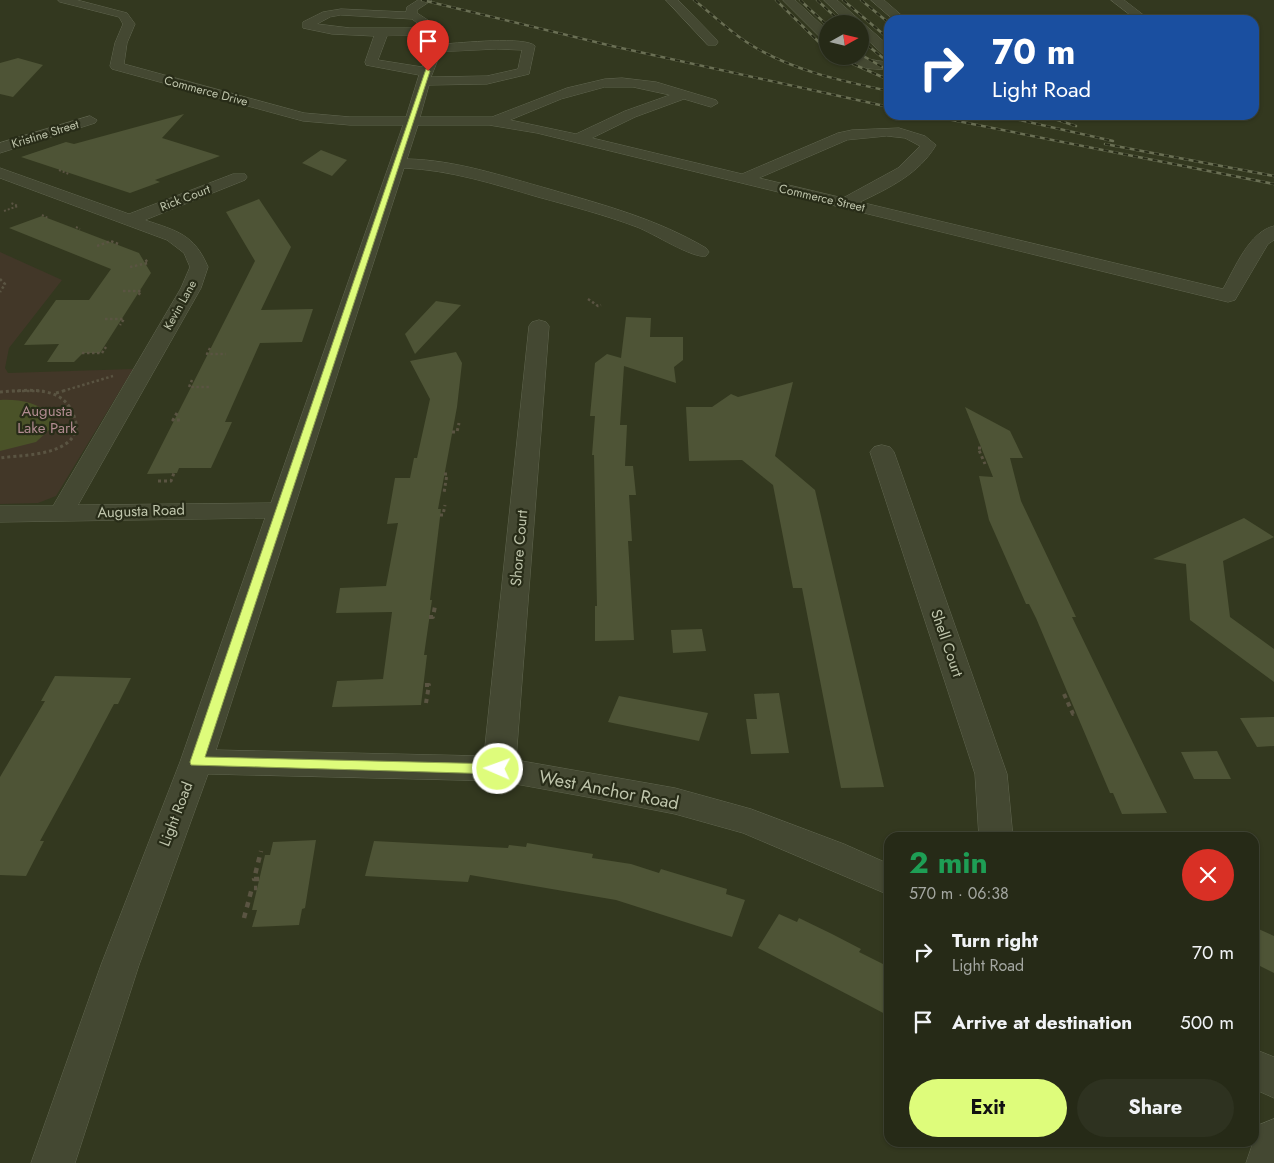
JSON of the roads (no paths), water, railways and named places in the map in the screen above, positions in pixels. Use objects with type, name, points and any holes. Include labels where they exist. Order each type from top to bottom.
[{"type":"street","name":"Commerce Drive","points":[[64,0],[123,16],[129,24],[121,42],[116,66],[303,117],[350,122],[412,120]]},
{"type":"street","points":[[672,0],[712,42]]},
{"type":"street","points":[[789,0],[819,29]]},
{"type":"street","points":[[830,0],[846,15]]},
{"type":"street","points":[[876,0],[895,15]]},
{"type":"street","points":[[1117,0],[1137,15]]},
{"type":"street","points":[[382,32],[371,62],[407,70],[431,58],[497,45],[529,46],[524,71],[484,79],[431,58],[382,32],[325,30],[307,25],[327,14],[420,8],[431,58]]},
{"type":"street","points":[[869,35],[884,49]]},
{"type":"street","name":"Light Road","points":[[53,1163],[120,965],[196,762],[398,163],[431,58]]},
{"type":"street","points":[[869,64],[884,66]]},
{"type":"street","points":[[493,122],[553,98],[610,83],[645,84],[711,103]]},
{"type":"street","points":[[578,139],[630,114],[683,95]]},
{"type":"street","name":"Kristine Street","points":[[0,148],[90,120]]},
{"type":"street","name":"Commerce Street","points":[[412,120],[493,122],[578,139],[1228,296],[1262,241],[1274,231]]},
{"type":"street","points":[[743,179],[843,136],[853,134],[899,133],[918,138],[928,145],[913,162],[888,181],[845,204]]},
{"type":"street","points":[[398,163],[444,166],[575,202],[659,229],[682,240],[700,252]]},
{"type":"street","name":"Kevin Lane","points":[[0,173],[130,220],[187,244],[196,254],[199,267],[191,288],[61,513]]},
{"type":"street","name":"Rick Court","points":[[130,220],[239,177]]},
{"type":"street","name":"Shore Court","points":[[498,769],[539,326]]},
{"type":"street","name":"Shell Court","points":[[882,452],[990,774],[995,832]]},
{"type":"street","name":"Augusta Road","points":[[0,514],[282,510]]},
{"type":"street","name":"West Anchor Road","points":[[196,762],[498,769],[675,801],[751,822],[832,854],[884,878]]},
{"type":"street","points":[[1259,1070],[1274,1078]]},
{"type":"street","points":[[1268,1163],[1274,1140]]},
{"type":"railway","points":[[422,0],[612,46],[884,106]]},
{"type":"railway","points":[[694,0],[727,28],[764,52],[798,67],[834,79],[884,90]]},
{"type":"railway","points":[[776,0],[819,42]]},
{"type":"railway","points":[[800,0],[819,18]]},
{"type":"railway","points":[[817,0],[833,15]]},
{"type":"railway","points":[[843,0],[884,35]]},
{"type":"railway","points":[[861,0],[884,19]]},
{"type":"railway","points":[[869,46],[884,59]]},
{"type":"railway","points":[[869,59],[884,68]]},
{"type":"railway","points":[[855,65],[884,78]]},
{"type":"railway","points":[[952,120],[1274,184]]},
{"type":"railway","points":[[1019,120],[1113,141]]},
{"type":"railway","points":[[1057,120],[1076,126]]},
{"type":"railway","points":[[1105,144],[1274,176]]},
{"type":"park label","name":"Augusta Lake Park","points":[[47,420]]}]
